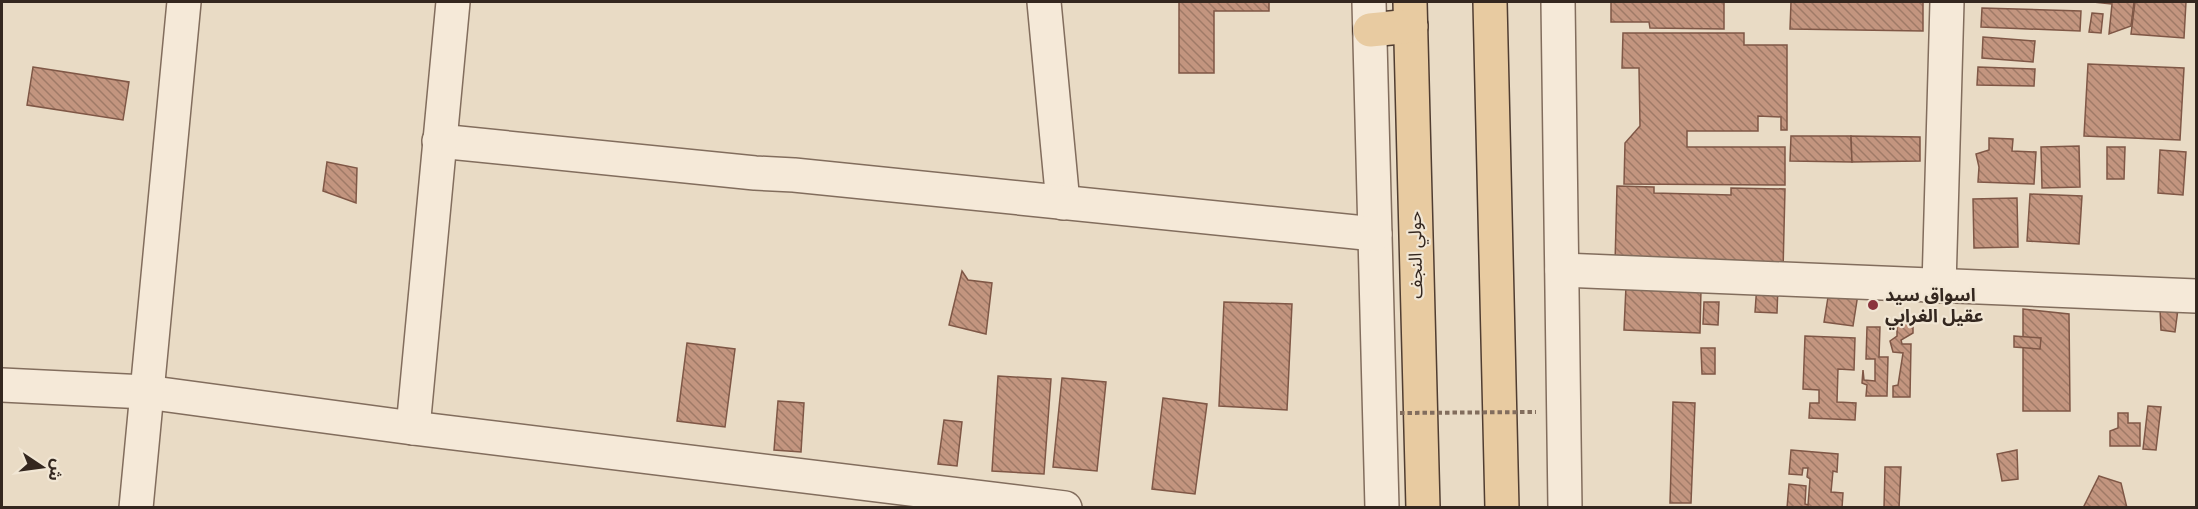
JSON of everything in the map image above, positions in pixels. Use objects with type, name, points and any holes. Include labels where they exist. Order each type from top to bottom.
[{"type":"main road","points":[[1490,2],[1502,507]]},
{"type":"main road","points":[[1370,16],[1410,14]]},
{"type":"main road","name":"حولي النجف","points":[[1410,14],[1423,507]]},
{"type":"street","points":[[136,507],[184,2]]},
{"type":"street","points":[[413,428],[453,2]]},
{"type":"street","points":[[1044,2],[1063,203]]},
{"type":"street","points":[[1558,2],[1565,507]]},
{"type":"street","points":[[1939,286],[1947,2]]},
{"type":"street","points":[[1370,16],[1382,507]]},
{"type":"street","points":[[439,141],[1375,234]]},
{"type":"street","points":[[1562,270],[2196,297]]},
{"type":"street","points":[[2,385],[146,392],[413,428],[1065,507]]},
{"type":"path","points":[[1400,413],[1536,412]]},
{"type":"building","points":[[1179,2],[1269,2],[1269,11],[1214,11],[1214,73],[1179,73]]},
{"type":"building","points":[[1611,2],[1724,2],[1724,29],[1650,28],[1649,22],[1611,22]]},
{"type":"building","points":[[1791,2],[1923,2],[1923,31],[1790,29]]},
{"type":"building","points":[[2093,2],[2134,2],[2131,26],[2109,34],[2112,4]]},
{"type":"building","points":[[2135,2],[2186,2],[2184,38],[2131,34]]},
{"type":"building","points":[[1982,8],[2081,11],[2080,31],[1981,27]]},
{"type":"building","points":[[2092,13],[2103,14],[2101,33],[2089,32]]},
{"type":"building","points":[[1623,33],[1744,33],[1744,45],[1787,45],[1787,130],[1781,130],[1781,117],[1758,116],[1758,131],[1687,131],[1687,147],[1785,147],[1785,185],[1624,184],[1625,143],[1640,126],[1639,68],[1622,68]]},
{"type":"building","points":[[1983,37],[2035,41],[2033,62],[1982,58]]},
{"type":"building","points":[[2088,64],[2184,68],[2180,140],[2084,136]]},
{"type":"building","points":[[33,67],[129,82],[123,120],[27,105]]},
{"type":"building","points":[[1978,67],[2035,69],[2034,86],[1977,85]]},
{"type":"building","points":[[1791,136],[1851,136],[1852,162],[1790,161]]},
{"type":"building","points":[[1851,136],[1920,137],[1920,161],[1852,162]]},
{"type":"building","points":[[1989,138],[2013,139],[2012,151],[2036,152],[2034,184],[1978,182],[1979,167],[1976,154],[1989,150]]},
{"type":"building","points":[[2079,146],[2080,187],[2042,188],[2041,147]]},
{"type":"building","points":[[2107,147],[2125,147],[2124,179],[2107,179]]},
{"type":"building","points":[[2160,150],[2186,152],[2183,195],[2158,193]]},
{"type":"building","points":[[327,162],[357,168],[356,203],[323,191]]},
{"type":"building","points":[[1617,186],[1654,187],[1654,193],[1731,195],[1731,188],[1785,189],[1783,271],[1615,264]]},
{"type":"building","points":[[2030,194],[2082,196],[2079,244],[2027,241]]},
{"type":"building","points":[[2017,198],[2018,247],[1974,248],[1973,199]]},
{"type":"building","points":[[962,271],[968,280],[992,283],[986,334],[949,325]]},
{"type":"building","points":[[1757,284],[1778,285],[1777,313],[1755,312]]},
{"type":"building","points":[[1626,286],[1701,289],[1700,333],[1624,330]]},
{"type":"building","points":[[1829,291],[1858,294],[1853,326],[1824,322]]},
{"type":"building","points":[[1224,302],[1292,304],[1287,410],[1219,406]]},
{"type":"building","points":[[1704,302],[1719,302],[1718,325],[1703,324]]},
{"type":"building","points":[[2023,309],[2069,314],[2070,411],[2023,411]]},
{"type":"building","points":[[2160,309],[2178,309],[2175,332],[2161,330]]},
{"type":"building","points":[[1897,318],[1913,318],[1913,333],[1901,340],[1902,344],[1911,344],[1910,397],[1893,397],[1893,386],[1898,385],[1903,353],[1893,352],[1890,341],[1897,336]]},
{"type":"building","points":[[1867,327],[1880,327],[1879,357],[1888,357],[1887,396],[1866,396],[1867,385],[1862,383],[1863,370],[1864,380],[1875,381],[1875,359],[1866,359]]},
{"type":"building","points":[[1805,336],[1855,338],[1854,370],[1838,369],[1837,402],[1856,403],[1855,420],[1809,418],[1810,403],[1819,403],[1819,390],[1803,389]]},
{"type":"building","points":[[2014,336],[2041,338],[2040,349],[2014,347]]},
{"type":"building","points":[[687,343],[735,349],[725,427],[677,421]]},
{"type":"building","points":[[1701,348],[1715,348],[1715,374],[1702,374]]},
{"type":"building","points":[[998,376],[1051,379],[1044,474],[992,471]]},
{"type":"building","points":[[1062,378],[1106,382],[1097,471],[1053,467]]},
{"type":"building","points":[[1163,398],[1207,404],[1195,494],[1152,489]]},
{"type":"building","points":[[778,401],[804,403],[801,452],[774,450]]},
{"type":"building","points":[[1673,402],[1695,403],[1691,503],[1670,503]]},
{"type":"building","points":[[2148,406],[2161,407],[2156,450],[2143,449]]},
{"type":"building","points":[[2118,413],[2128,413],[2128,423],[2140,423],[2140,446],[2110,446],[2110,431],[2118,428]]},
{"type":"building","points":[[944,420],[962,422],[957,466],[938,464]]},
{"type":"building","points":[[1791,450],[1838,454],[1837,472],[1833,471],[1831,492],[1843,493],[1842,508],[1787,508],[1789,484],[1806,486],[1805,504],[1808,505],[1810,479],[1807,477],[1808,468],[1803,468],[1802,475],[1789,474]]},
{"type":"building","points":[[2017,450],[2018,479],[2002,481],[1997,454]]},
{"type":"building","points":[[1885,467],[1901,467],[1899,508],[1884,508]]},
{"type":"building","points":[[2099,476],[2121,483],[2127,508],[2083,508]]},
{"type":"place","name":"اسواق سيد عقيل الغرابي","points":[[1873,305]]}]
